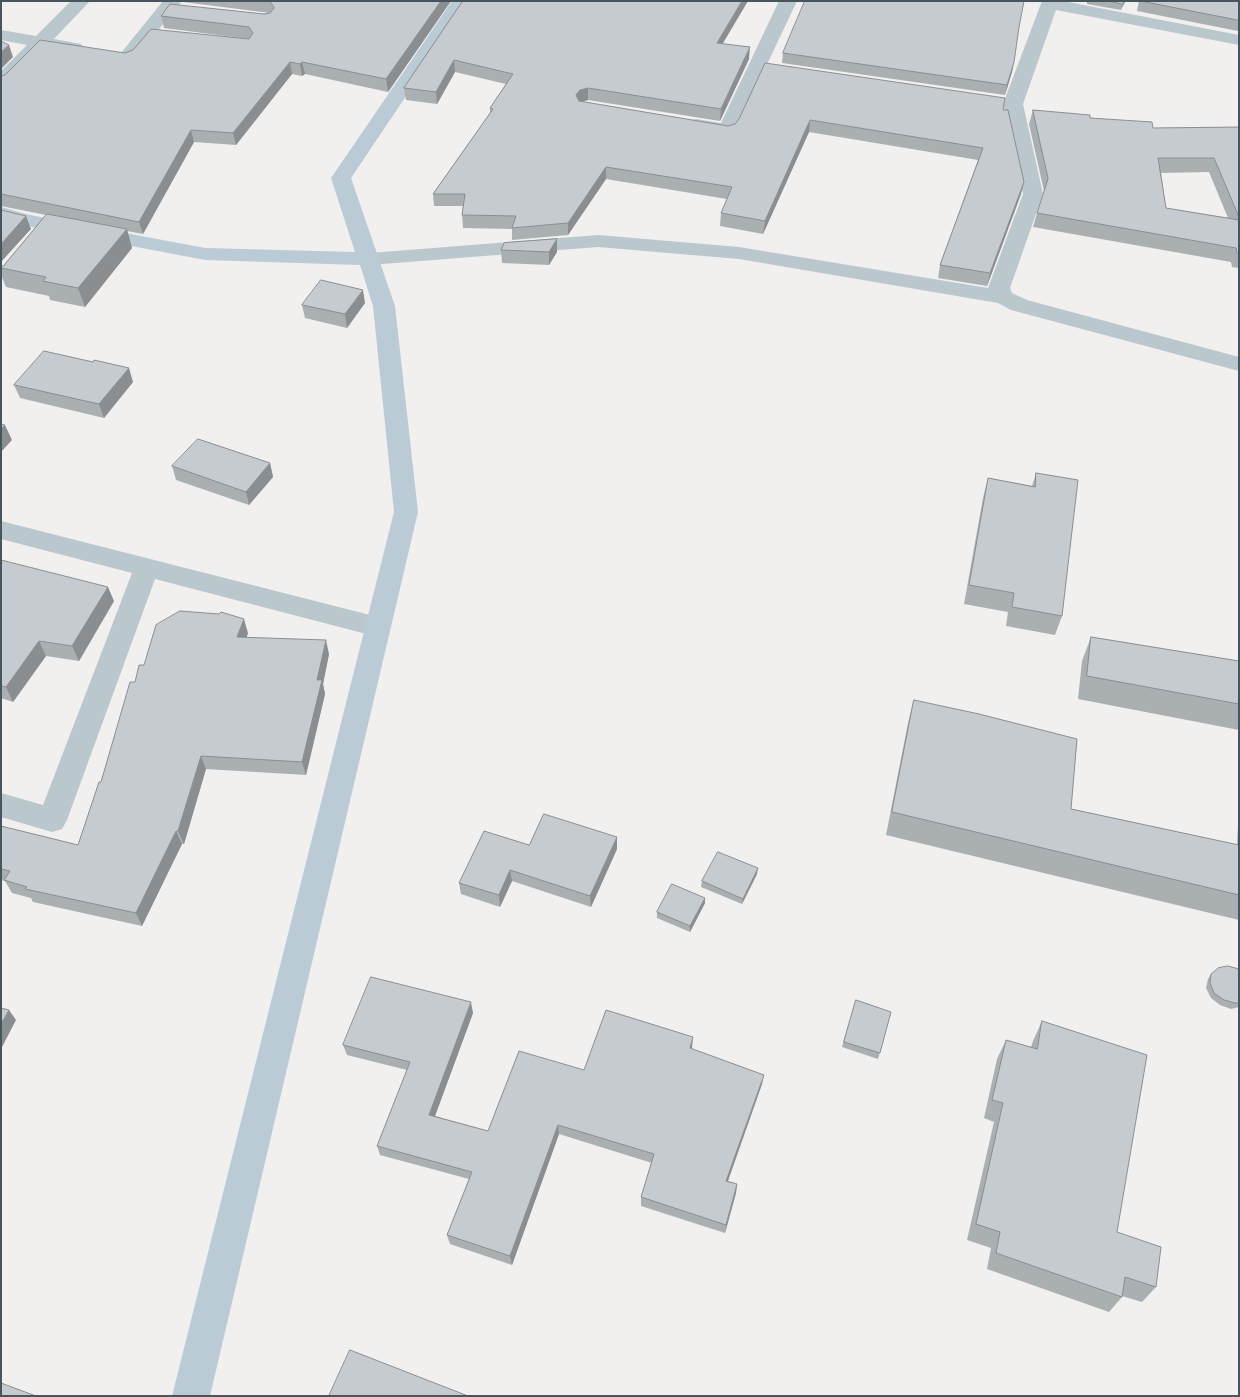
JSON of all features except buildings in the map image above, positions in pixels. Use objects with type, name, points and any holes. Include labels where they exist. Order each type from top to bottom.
[{"type":"street","points":[[1,82],[81,1]]},
{"type":"street","points":[[190,1396],[406,512],[384,306],[370,259],[341,178],[461,1]]},
{"type":"street","points":[[681,123],[727,130],[788,1]]},
{"type":"street","points":[[1004,297],[1000,288],[1033,194],[1013,104],[1051,3],[1239,40]]},
{"type":"street","points":[[1,35],[129,58],[148,33],[176,6]]},
{"type":"street","points":[[148,33],[167,35]]},
{"type":"street","points":[[758,67],[777,70]]},
{"type":"street","points":[[994,101],[1013,104]]},
{"type":"street","points":[[1,213],[28,221],[50,223],[205,254],[370,259],[598,241],[739,253],[1004,297],[1019,305],[1239,364]]},
{"type":"street","points":[[31,244],[50,223]]},
{"type":"street","points":[[1,530],[378,627]]},
{"type":"street","points":[[1,805],[52,820],[147,567]]}]
